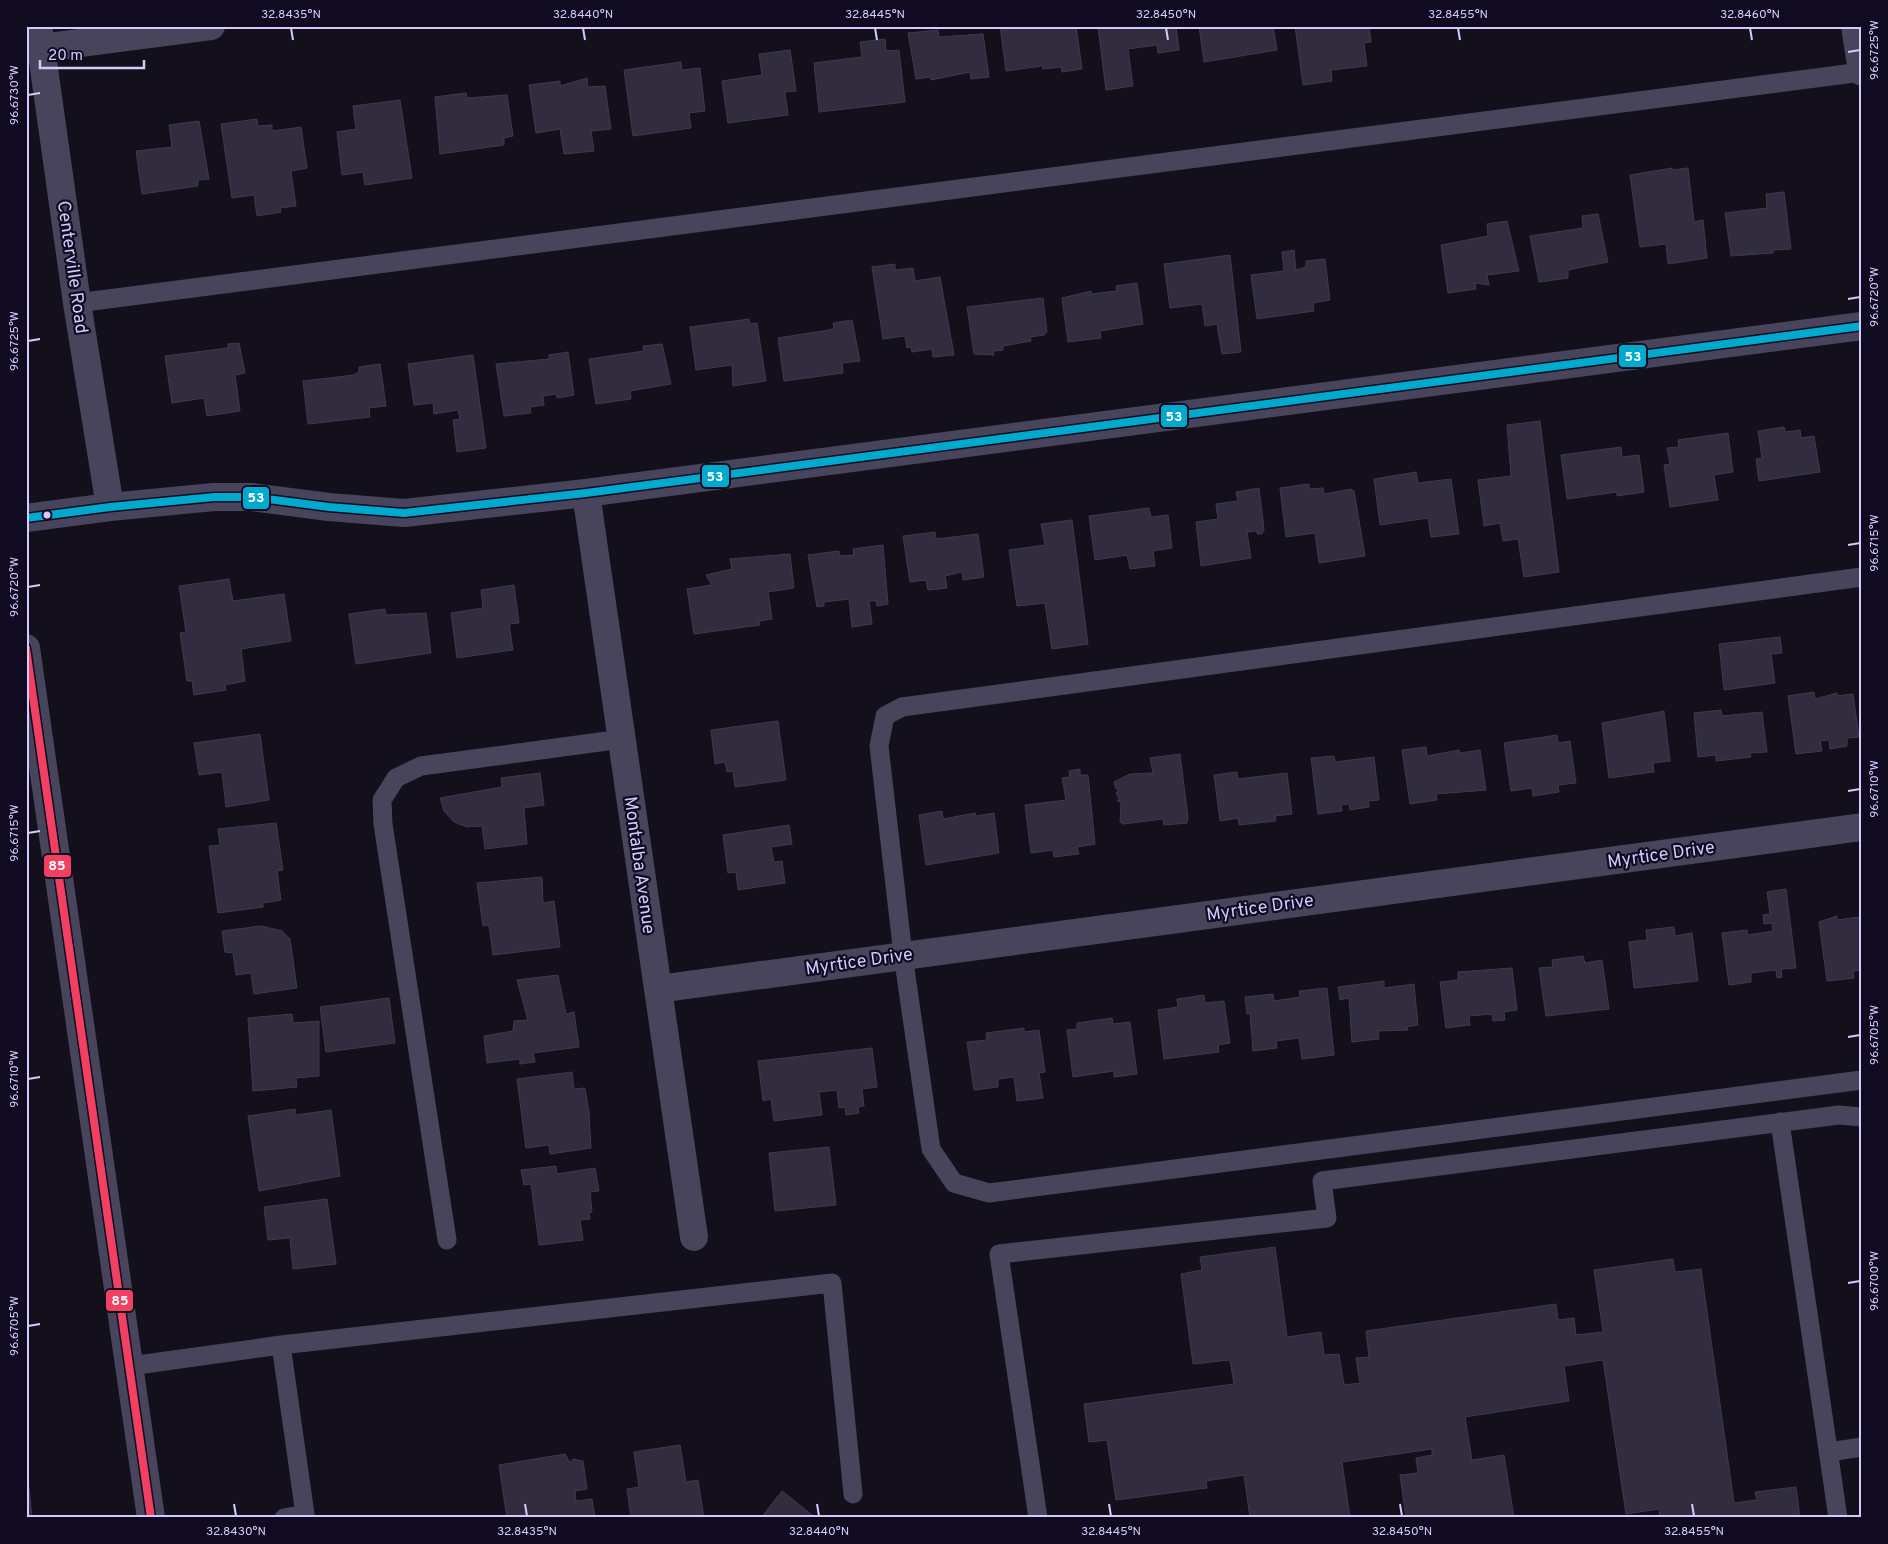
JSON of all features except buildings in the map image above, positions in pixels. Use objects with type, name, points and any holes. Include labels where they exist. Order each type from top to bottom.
[{"type":"street","points":[[35,41],[211,26]]},
{"type":"street","points":[[1855,26],[1862,72]]},
{"type":"street","name":"Centerville Road","points":[[35,41],[110,507]]},
{"type":"street","points":[[26,518],[110,507],[214,497],[252,497],[329,507],[404,513],[586,493],[1862,326]]},
{"type":"street","name":"Montalba Avenue","points":[[586,493],[694,1237]]},
{"type":"street","points":[[26,648],[151,1518]]},
{"type":"street","name":"Myrtice Drive","points":[[658,989],[1862,827]]},
{"type":"lane","points":[[77,303],[1862,72]]},
{"type":"lane","points":[[1862,577],[902,707],[885,716],[879,746],[903,955],[931,1149],[954,1183],[989,1193],[1862,1080]]},
{"type":"lane","points":[[447,1240],[383,824],[382,800],[396,778],[421,766],[622,739]]},
{"type":"lane","points":[[1038,1518],[999,1254],[1327,1218],[1322,1181],[1839,1115],[1862,1117]]},
{"type":"lane","points":[[1780,1122],[1838,1518]]},
{"type":"lane","points":[[130,1366],[281,1345],[832,1283],[853,1494]]},
{"type":"lane","points":[[281,1345],[305,1514],[284,1518]]},
{"type":"lane","points":[[1829,1452],[1862,1447]]},
{"type":"transit line","name":"53","points":[[26,518],[110,507],[214,497],[252,497],[329,507],[404,513],[586,493],[1862,326]]},
{"type":"transit line","name":"85","points":[[26,648],[151,1518]]}]
